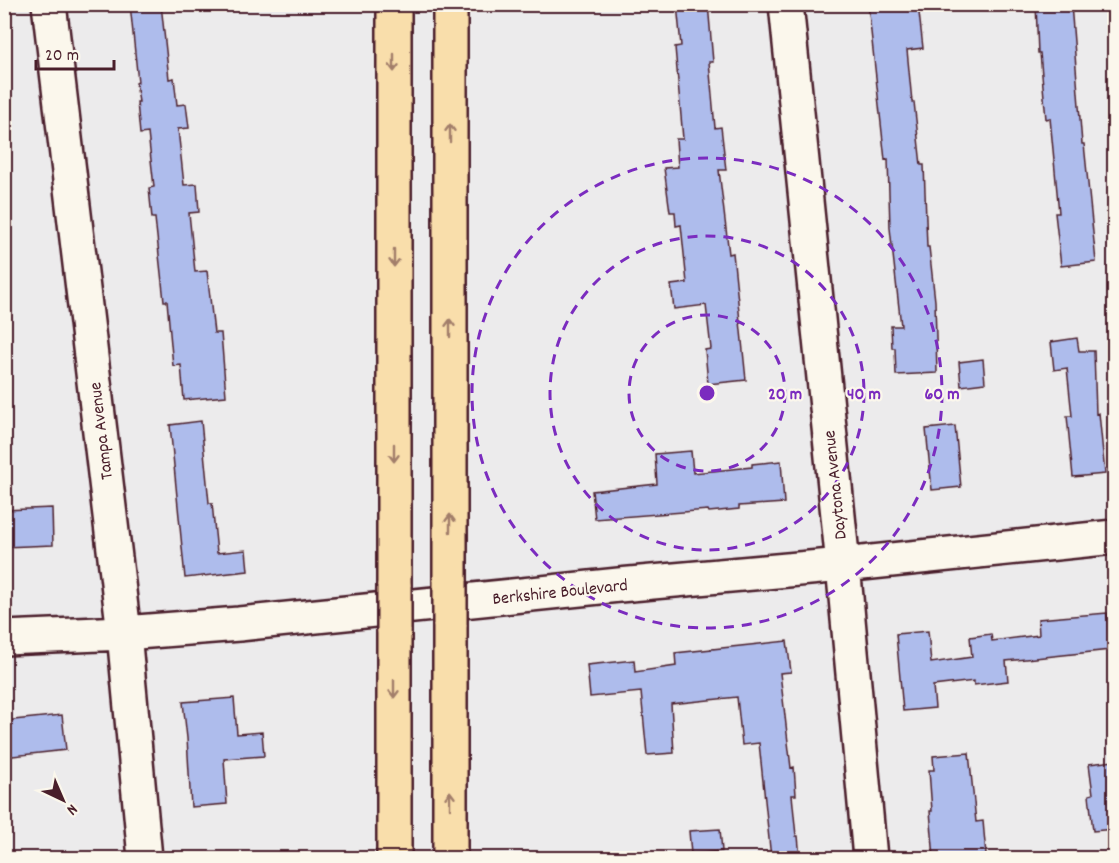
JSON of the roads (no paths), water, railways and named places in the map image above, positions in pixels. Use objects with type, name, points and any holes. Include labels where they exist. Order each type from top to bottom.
[{"type":"highway","points":[[394,4],[394,858]]},
{"type":"highway","points":[[450,4],[450,858]]},
{"type":"street","name":"Tampa Avenue","points":[[49,4],[124,633],[145,858]]},
{"type":"street","name":"Daytona Avenue","points":[[786,4],[843,565],[870,858]]},
{"type":"street","name":"Berkshire Boulevard","points":[[4,638],[124,633],[321,616],[1114,537]]}]
